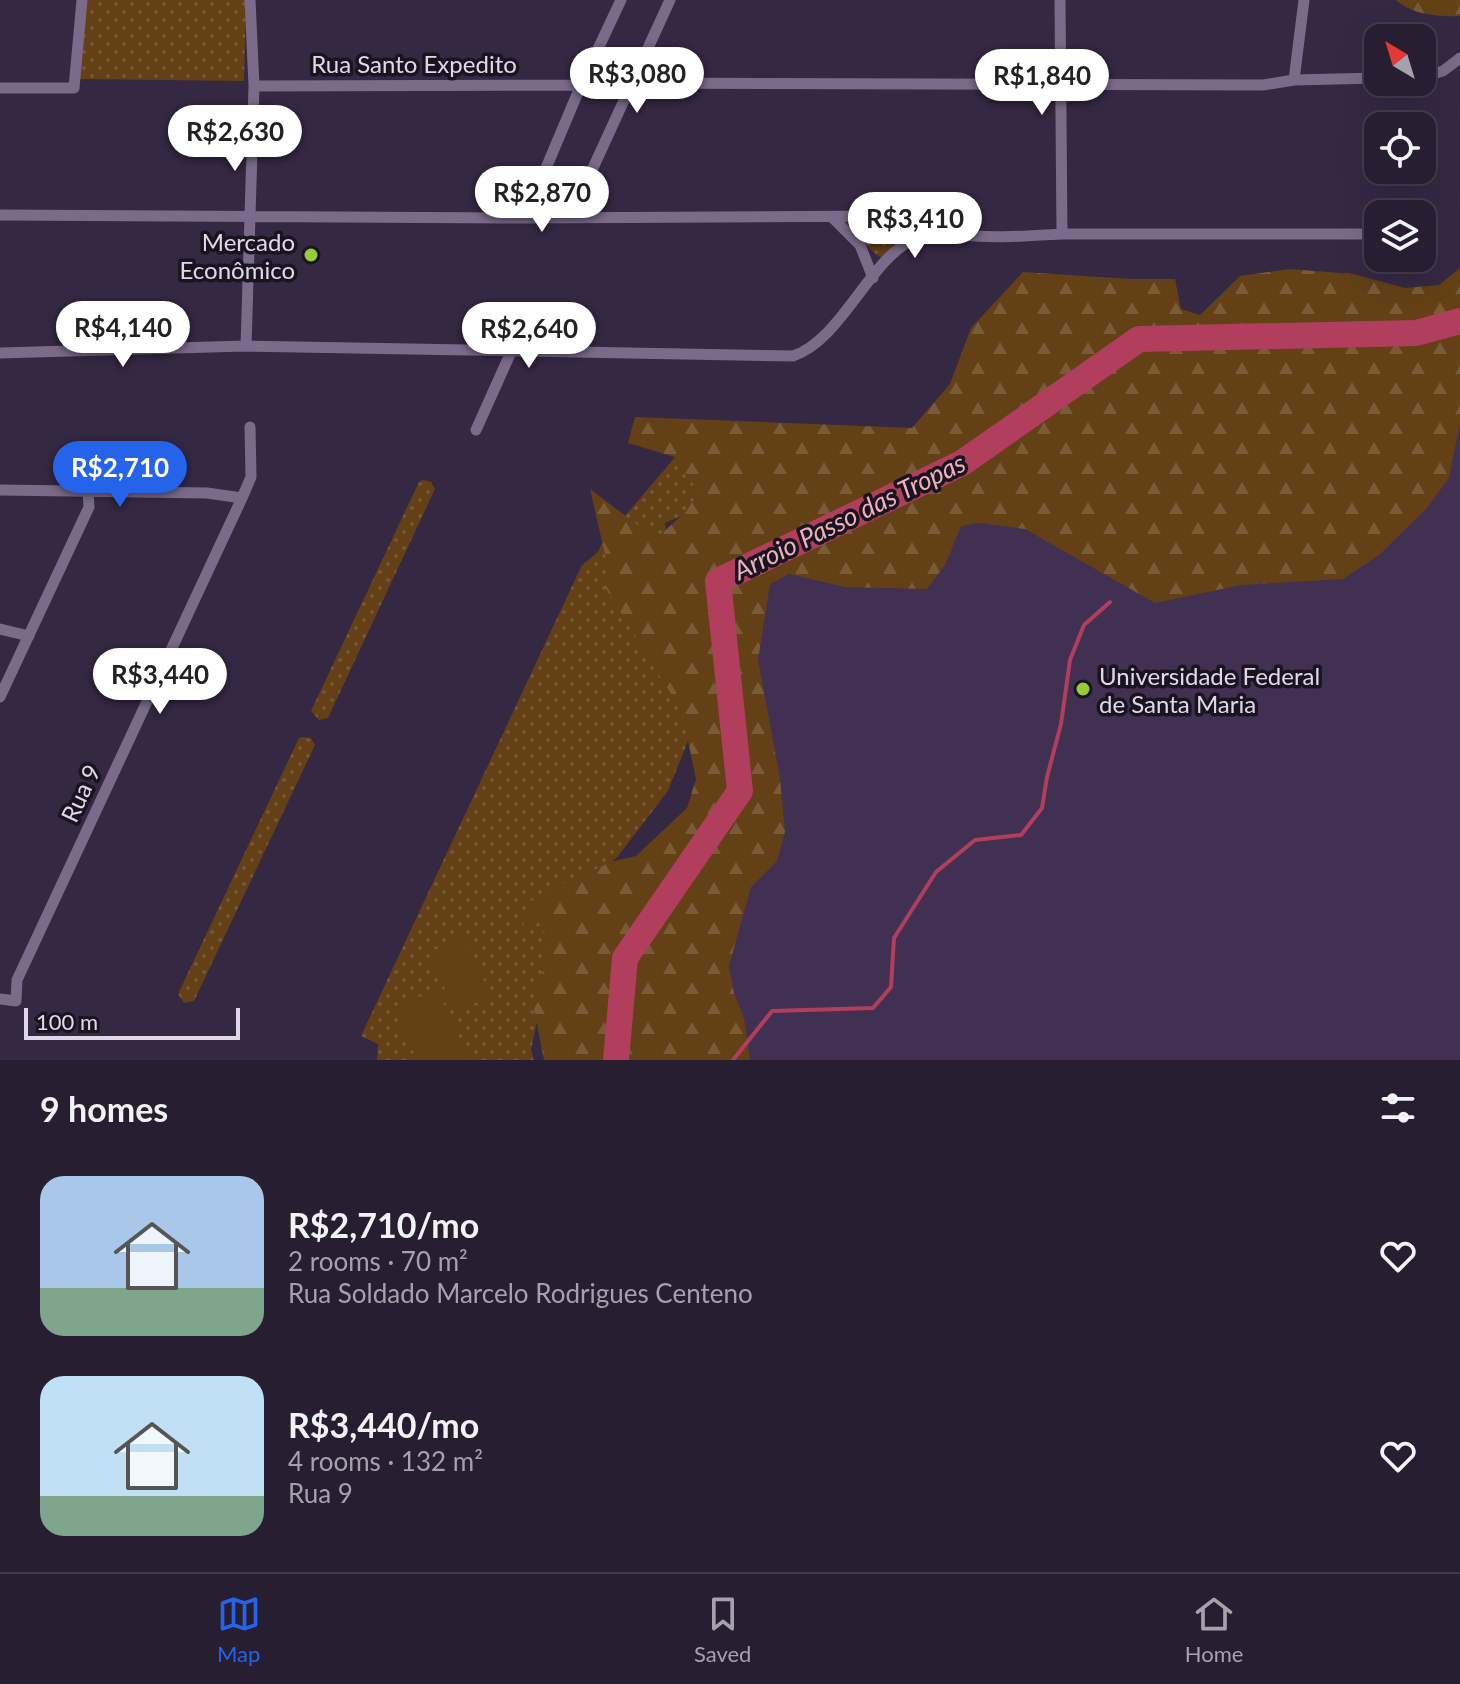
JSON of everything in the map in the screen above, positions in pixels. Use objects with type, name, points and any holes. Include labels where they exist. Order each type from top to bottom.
[{"type":"street","points":[[0,88],[74,88],[82,0]]},
{"type":"street","points":[[246,346],[254,86],[250,0]]},
{"type":"street","points":[[525,218],[621,0]]},
{"type":"street","points":[[571,216],[670,0]]},
{"type":"street","points":[[1060,0],[1062,234]]},
{"type":"street","points":[[1294,80],[1304,0]]},
{"type":"street","points":[[1436,73],[1460,58]]},
{"type":"street","name":"Rua Santo Expedito","points":[[254,86],[632,83],[1263,85],[1294,80],[1364,78]]},
{"type":"street","points":[[0,215],[525,218],[883,216],[913,221],[954,234]]},
{"type":"street","points":[[832,217],[860,245],[873,278]]},
{"type":"street","points":[[913,221],[915,239]]},
{"type":"street","points":[[0,353],[246,346],[793,356],[806,352],[820,339],[892,257],[915,239],[954,234],[1014,237],[1062,234],[1364,234]]},
{"type":"street","points":[[476,430],[511,352]]},
{"type":"street","name":"Rua 9","points":[[0,999],[16,1001],[17,980],[242,498],[251,477],[250,427]]},
{"type":"street","points":[[0,490],[207,493],[242,498]]},
{"type":"street","points":[[0,697],[89,507],[88,491]]},
{"type":"street","points":[[0,629],[29,636]]},
{"type":"shaded area","name":"Universidade Federal de Santa Maria","points":[[1460,313],[1460,1060],[568,1060],[714,800],[699,579]]},
{"type":"green space","points":[[86,0],[246,0],[244,81],[78,79]]},
{"type":"green space","points":[[1396,0],[1460,0],[1460,16],[1418,12]]},
{"type":"green space","points":[[845,221],[886,221],[908,226],[909,237],[884,258],[880,257]]},
{"type":"green space","points":[[1460,268],[1460,423],[1449,478],[1426,509],[1379,555],[1343,579],[1241,585],[1155,603],[1025,529],[979,523],[961,526],[945,565],[927,589],[845,587],[789,574],[770,584],[758,660],[780,778],[785,832],[777,861],[751,887],[729,966],[734,993],[744,1018],[750,1060],[544,1060],[533,1004],[548,955],[542,926],[523,925],[531,901],[614,861],[636,856],[687,808],[696,779],[682,712],[605,587],[608,567],[590,489],[656,539],[683,514],[699,493],[675,457],[628,443],[635,417],[912,428],[950,384],[971,328],[1023,272],[1175,279],[1181,309],[1200,315],[1240,276],[1290,269],[1353,274],[1405,288],[1439,285]]},
{"type":"green space","points":[[699,429],[729,495],[665,523],[692,731],[668,791],[618,856],[558,920],[531,1050],[534,1060],[377,1060],[378,1044],[361,1036],[582,565],[598,552],[602,543]]},
{"type":"green space","points":[[419,482],[431,482],[435,489],[328,718],[319,720],[311,711]]},
{"type":"green space","points":[[302,737],[311,738],[315,745],[194,1001],[184,1003],[178,994]]},
{"type":"green space","points":[[464,936],[491,996],[456,1012],[428,953]]},
{"type":"green space","points":[[437,989],[470,1060],[417,1060],[393,1009]]},
{"type":"waterway","name":"Arroio Passo das Tropas","points":[[616,1060],[625,958],[740,791],[718,581],[962,463],[1139,339],[1416,333],[1460,321]]},
{"type":"waterway","points":[[733,1060],[772,1011],[873,1008],[891,987],[894,938],[936,872],[975,840],[1021,835],[1042,808],[1061,724],[1070,660],[1084,625],[1110,602]]},
{"type":"place","name":"Mercado Econômico","points":[[311,255]]},
{"type":"place","name":"Universidade Federal de Santa Maria","points":[[1083,689]]}]
